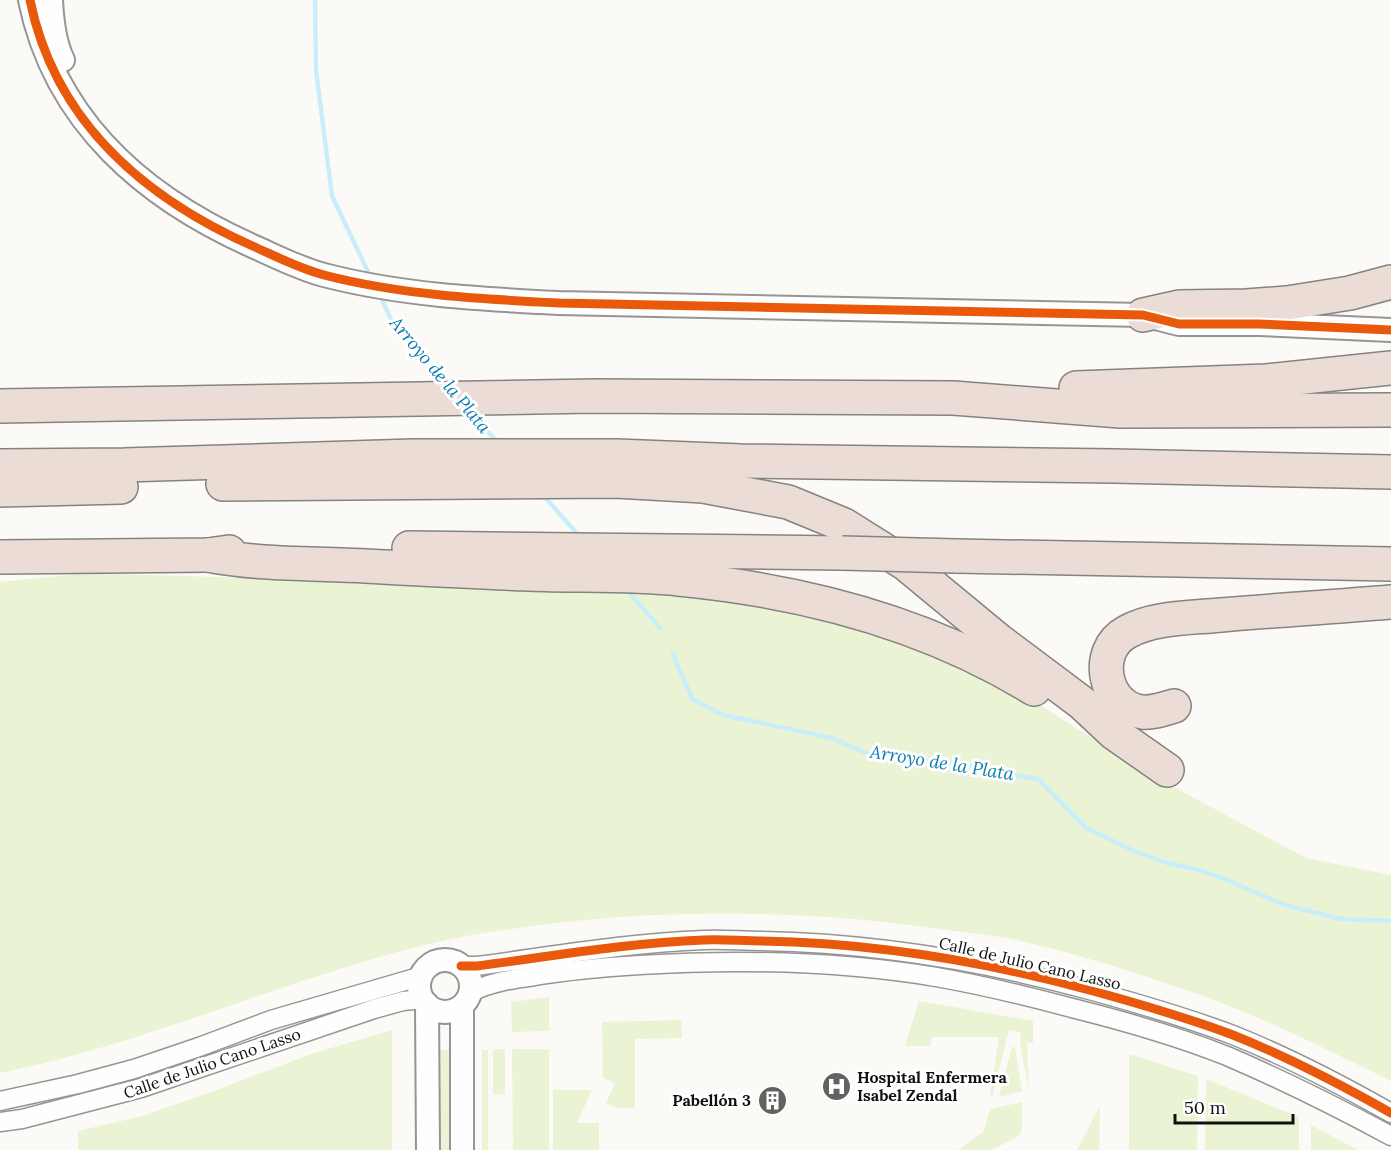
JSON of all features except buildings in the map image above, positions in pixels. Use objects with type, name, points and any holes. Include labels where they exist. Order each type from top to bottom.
[{"type":"highway","points":[[1143,315],[1179,307],[1287,303],[1350,293],[1391,282]]},
{"type":"highway","points":[[953,398],[1070,389],[1266,381],[1391,368]]},
{"type":"highway","points":[[0,406],[594,396],[953,398],[1120,411],[1391,410]]},
{"type":"highway","points":[[0,466],[124,465],[413,456],[616,469],[788,502],[844,525],[906,564],[998,640],[1082,704],[1114,733],[1167,770]]},
{"type":"highway","points":[[0,490],[447,481],[741,461],[1391,472]]},
{"type":"highway","points":[[0,557],[208,555],[235,560],[528,561],[655,549],[1391,564]]},
{"type":"highway","points":[[528,561],[744,586],[848,608],[900,625],[957,648],[1114,733]]},
{"type":"highway","points":[[1174,706],[1142,711],[1127,707],[1114,695],[1106,674],[1106,662],[1108,651],[1119,637],[1141,626],[1182,619],[1391,602]]},
{"type":"street","points":[[30,0],[45,54],[66,94],[99,138],[122,162],[151,189],[185,212],[245,243],[323,275],[395,290],[470,298],[559,303],[1143,315],[1179,324],[1391,330]]},
{"type":"street","points":[[51,0],[52,20],[59,52],[99,138]]},
{"type":"street","name":"Calle de Julio Cano Lasso","points":[[461,966],[477,966],[620,946],[705,940],[802,942],[873,947],[940,957],[1050,979],[1209,1026],[1328,1077],[1391,1113]]},
{"type":"street","points":[[428,1150],[425,1002],[420,984],[422,976],[432,964],[439,961],[454,962],[461,966],[470,978],[466,999],[462,1150]]},
{"type":"street","name":"Calle de Julio Cano Lasso","points":[[466,999],[506,980],[618,966],[703,961],[799,963],[935,977],[1043,1000],[1117,1019],[1209,1050],[1318,1097],[1391,1136]]},
{"type":"street","name":"Calle de Julio Cano Lasso","points":[[0,1101],[134,1069],[271,1020],[422,976]]},
{"type":"street","points":[[425,1002],[441,1012],[456,1010],[466,999]]},
{"type":"street","name":"Calle de Julio Cano Lasso","points":[[0,1122],[21,1119],[141,1088],[374,1009],[403,1001],[425,1002]]},
{"type":"green space","points":[[86,573],[728,593],[860,623],[1004,682],[1144,771],[1306,858],[1391,875],[1391,1081],[1290,1032],[1212,999],[1056,950],[1002,937],[887,922],[749,914],[657,915],[565,922],[437,942],[327,973],[111,1045],[0,1073],[0,582]]},
{"type":"green space","points":[[549,997],[549,1031],[512,1032],[511,1002]]},
{"type":"green space","points":[[919,1001],[1033,1021],[1033,1043],[1027,1043],[1029,1090],[1020,1044],[1021,1032],[1009,1030],[992,1097],[990,1096],[999,1037],[932,1037],[930,1046],[905,1046]]},
{"type":"green space","points":[[681,1020],[682,1038],[635,1039],[635,1108],[617,1108],[606,1103],[615,1083],[603,1078],[602,1022]]},
{"type":"green space","points":[[392,1030],[392,1150],[78,1150],[78,1131],[142,1116],[311,1054]]},
{"type":"green space","points":[[1012,1047],[1015,1047],[1022,1091],[999,1097]]},
{"type":"green space","points":[[493,1049],[505,1049],[505,1094],[493,1095]]},
{"type":"green space","points":[[512,1049],[549,1049],[549,1150],[513,1150]]},
{"type":"green space","points":[[435,1050],[452,1050],[453,1150],[436,1150]]},
{"type":"green space","points":[[482,1050],[488,1050],[488,1150],[482,1150]]},
{"type":"green space","points":[[1129,1054],[1198,1076],[1197,1150],[1129,1150]]},
{"type":"green space","points":[[1206,1079],[1299,1117],[1299,1150],[1205,1150]]},
{"type":"green space","points":[[553,1090],[592,1090],[577,1123],[599,1123],[599,1150],[553,1150]]},
{"type":"green space","points":[[1022,1102],[1022,1128],[1020,1134],[1015,1138],[991,1150],[958,1150],[984,1131],[990,1109]]},
{"type":"green space","points":[[1100,1106],[1099,1150],[1077,1150]]},
{"type":"green space","points":[[1311,1125],[1358,1150],[1311,1150]]},
{"type":"waterway","name":"Arroyo de la Plata","points":[[315,0],[316,70],[332,196],[371,278]]},
{"type":"waterway","name":"Arroyo de la Plata","points":[[379,293],[393,324],[447,385]]},
{"type":"waterway","name":"Arroyo de la Plata","points":[[470,411],[498,443]]},
{"type":"waterway","name":"Arroyo de la Plata","points":[[543,495],[581,538]]},
{"type":"waterway","name":"Arroyo de la Plata","points":[[626,589],[660,628]]},
{"type":"waterway","name":"Arroyo de la Plata","points":[[673,654],[692,699],[723,715],[832,738],[868,754],[983,767],[1000,773],[1038,779],[1086,828],[1134,851],[1167,863],[1203,871],[1284,905],[1341,919],[1391,921]]},
{"type":"cycle path","points":[[30,0],[42,44],[61,84],[84,120],[112,152],[143,181],[217,229],[290,263],[324,275],[411,292],[559,303],[1143,315],[1179,324],[1259,324],[1391,330]]},
{"type":"cycle path","points":[[461,966],[477,966],[647,944],[711,940],[845,945],[929,956],[1052,980],[1199,1023],[1253,1043],[1294,1062],[1391,1113]]},
{"type":"place","name":"Hospital Enfermera Isabel Zendal","points":[[836,1086]]},
{"type":"place","name":"Pabellón 3","points":[[772,1100]]}]
